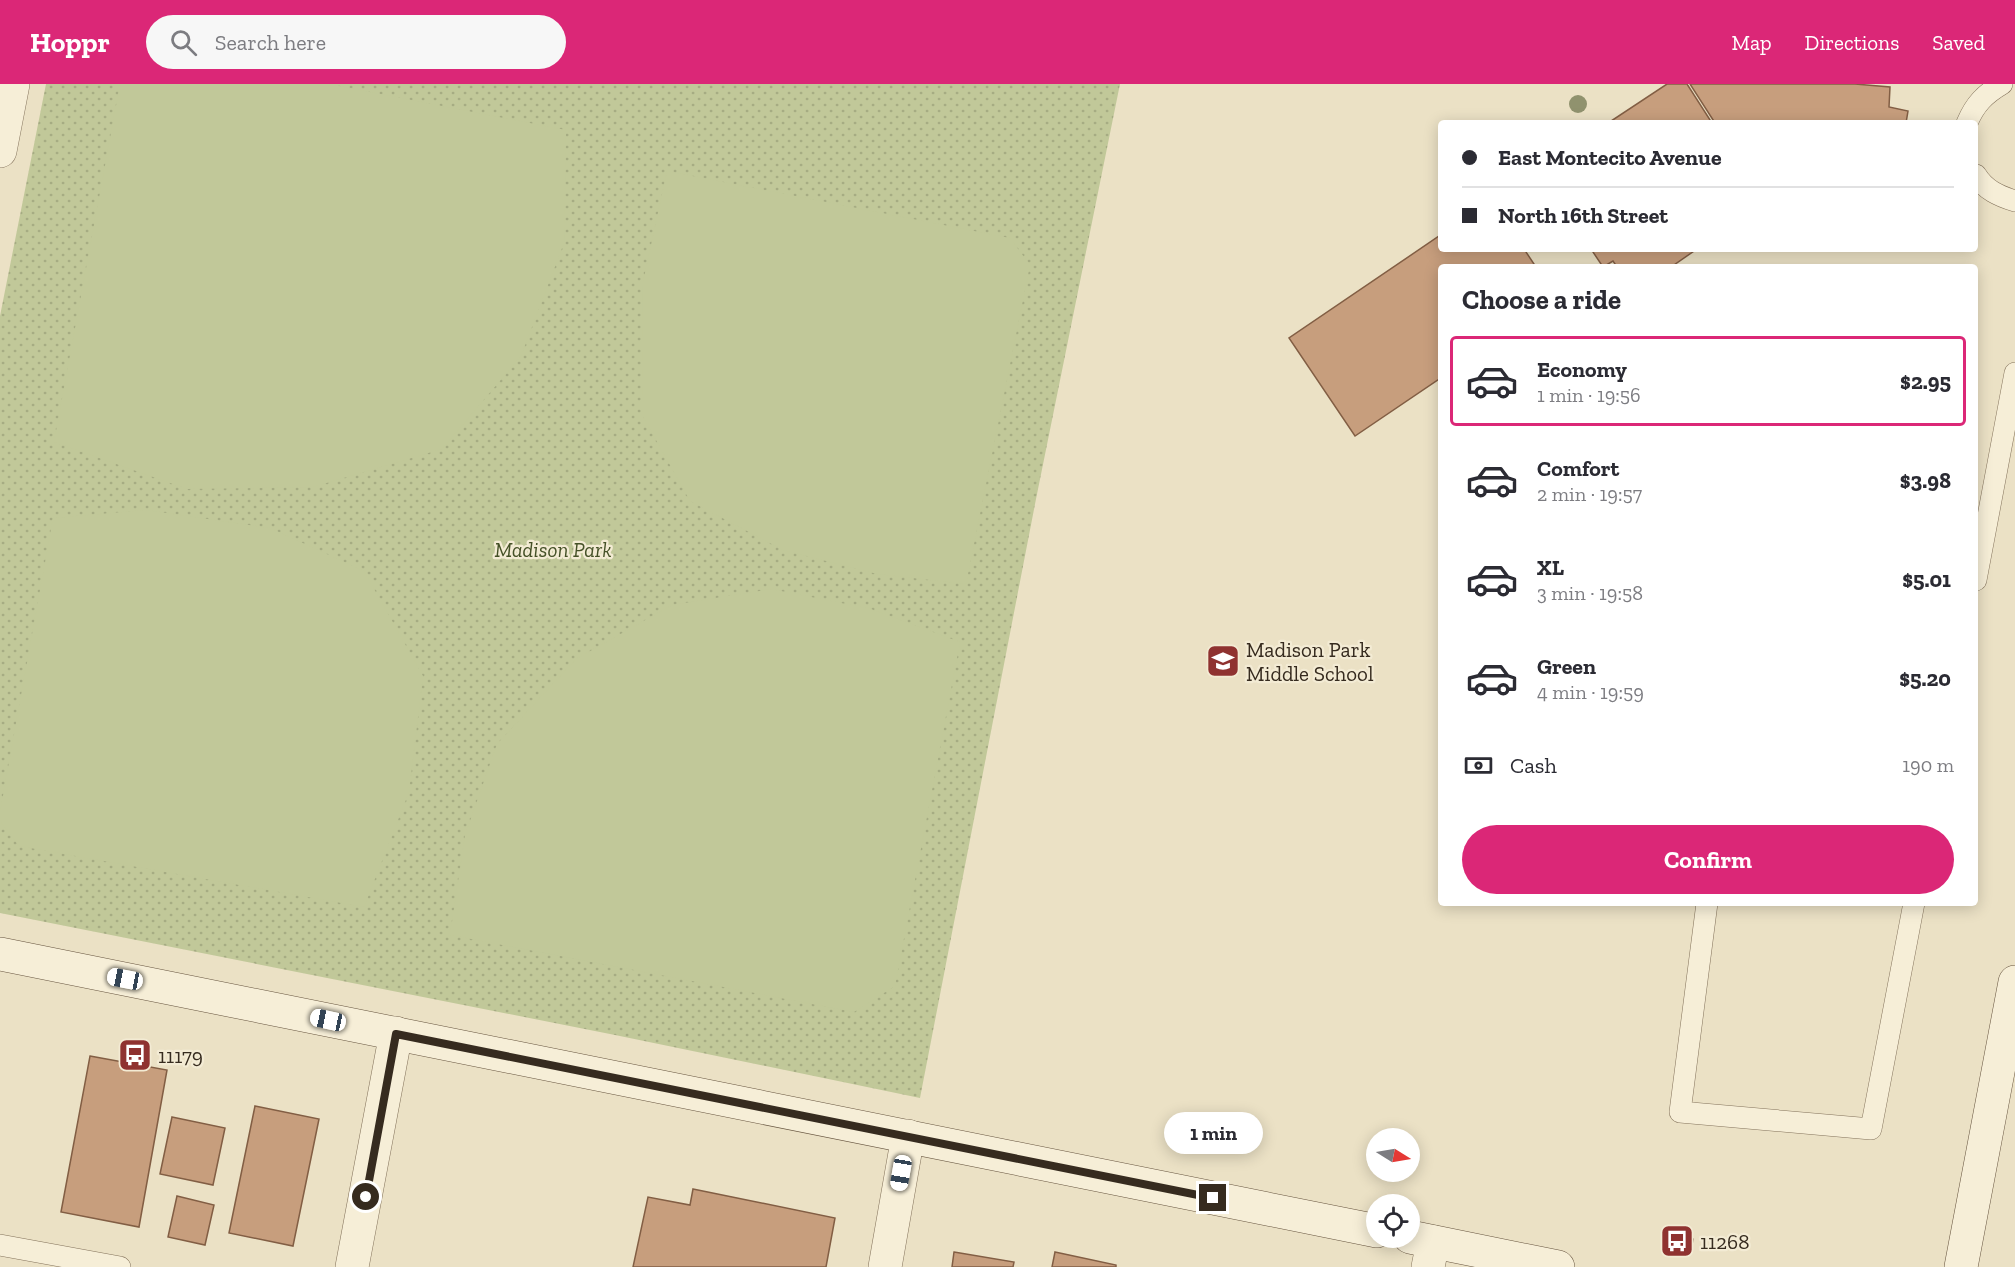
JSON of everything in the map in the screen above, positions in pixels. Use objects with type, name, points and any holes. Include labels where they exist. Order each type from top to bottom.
[{"type":"main road","points":[[0,151],[13,84]]},
{"type":"main road","points":[[0,954],[1366,1229]]},
{"type":"main road","points":[[1961,1267],[2015,982]]},
{"type":"main road","points":[[352,1267],[396,1034]]},
{"type":"main road","points":[[885,1267],[908,1136]]},
{"type":"main road","points":[[1424,1249],[1558,1267]]},
{"type":"lane","points":[[1968,120],[1973,108],[1986,93],[2002,84]]},
{"type":"lane","points":[[1978,178],[1997,195],[2015,201]]},
{"type":"lane","points":[[1978,569],[2015,373]]},
{"type":"lane","points":[[1707,906],[1680,1112],[1871,1129],[1913,906]]},
{"type":"lane","points":[[0,1245],[88,1264],[120,1267]]},
{"type":"green space","name":"Madison Park","points":[[46,84],[1120,84],[1036,499],[920,1098],[0,913],[0,316]]},
{"type":"green space","points":[[120,84],[329,84],[566,130],[564,243],[521,356],[442,449],[313,487],[187,489],[54,442]]},
{"type":"green space","points":[[667,171],[1010,238],[1030,265],[966,584],[877,574],[783,550],[690,501],[642,415],[643,282]]},
{"type":"green space","points":[[146,510],[270,528],[364,571],[423,676],[409,792],[364,907],[19,846],[0,821],[53,518]]},
{"type":"green space","points":[[771,589],[871,609],[960,642],[895,986],[854,1012],[450,935],[465,835],[497,744],[576,659],[672,605]]},
{"type":"building","points":[[1667,84],[1687,84],[1710,120],[1613,120]]},
{"type":"building","points":[[1690,84],[1855,84],[1890,87],[1889,107],[1908,111],[1906,120],[1713,120]]},
{"type":"building","points":[[1438,237],[1438,252],[1526,252],[1534,264],[1438,264],[1438,380],[1355,436],[1289,338]]},
{"type":"building","points":[[1593,252],[1693,252],[1675,264],[1615,264],[1613,261],[1601,264]]},
{"type":"building","points":[[90,1056],[167,1070],[139,1227],[61,1212]]},
{"type":"building","points":[[255,1106],[319,1119],[293,1246],[229,1233]]},
{"type":"building","points":[[172,1117],[225,1128],[213,1185],[160,1174]]},
{"type":"building","points":[[693,1189],[835,1218],[826,1267],[633,1267],[648,1197],[690,1205]]},
{"type":"building","points":[[177,1196],[214,1205],[205,1245],[168,1237]]},
{"type":"building","points":[[1672,1235],[1693,1239],[1691,1250],[1675,1246]]},
{"type":"building","points":[[954,1252],[1014,1262],[1013,1267],[952,1267]]},
{"type":"building","points":[[1055,1252],[1116,1265],[1116,1267],[1052,1267]]},
{"type":"place","name":"Madison Park Middle School","points":[[1223,661]]},
{"type":"place","name":"11179","points":[[135,1055]]},
{"type":"place","name":"11268","points":[[1677,1241]]},
{"type":"route","points":[[366,1197],[396,1034],[1213,1198]]}]
